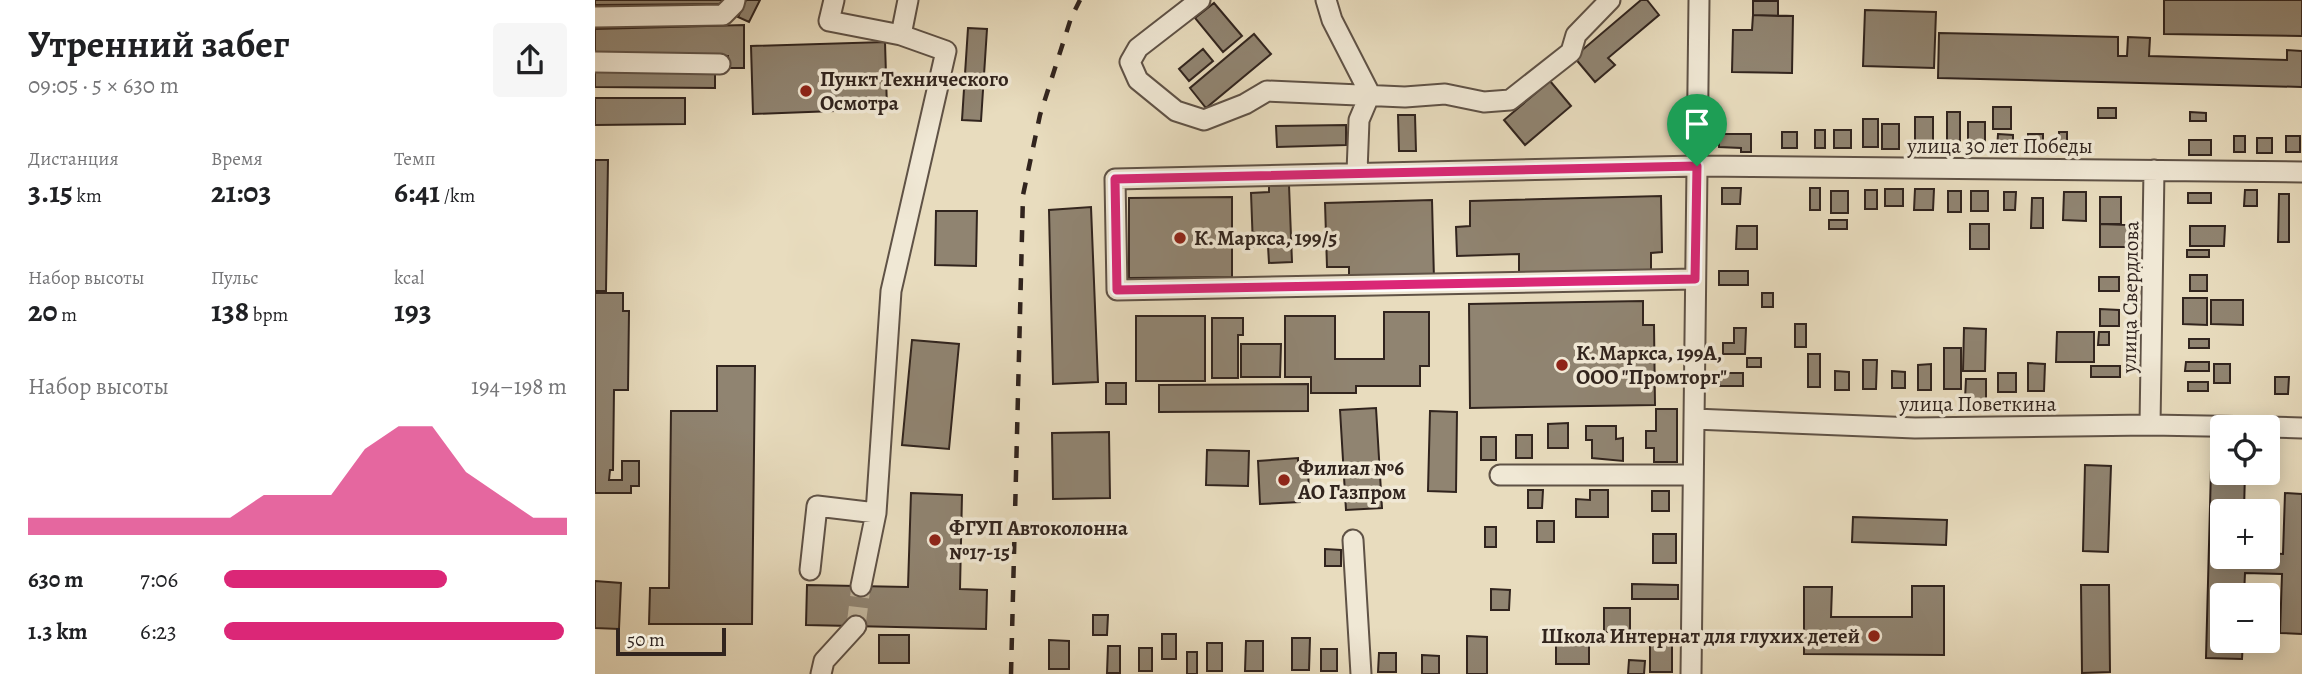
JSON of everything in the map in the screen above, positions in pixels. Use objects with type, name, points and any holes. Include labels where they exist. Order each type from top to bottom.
[{"type":"street","points":[[595,16],[723,15],[735,0]]},
{"type":"street","points":[[834,0],[829,21],[901,35],[946,51],[891,291],[876,513],[861,586]]},
{"type":"street","points":[[901,35],[908,0]]},
{"type":"street","points":[[1200,0],[1138,48],[1130,62],[1138,79],[1176,111],[1203,120],[1245,104],[1267,91],[1405,97],[1445,94],[1484,102],[1510,100],[1571,52],[1576,35],[1610,0]]},
{"type":"street","points":[[1326,0],[1332,20],[1370,94]]},
{"type":"street","points":[[1691,674],[1699,0]]},
{"type":"street","points":[[595,62],[720,64]]},
{"type":"street","points":[[1357,172],[1359,120],[1370,94]]},
{"type":"street","name":"улица 30 лет Победы","points":[[1695,279],[1117,290],[1115,179],[1697,166],[2302,172]]},
{"type":"street","name":"улица Свердлова","points":[[2150,425],[2154,170]]},
{"type":"street","name":"улица Поветкина","points":[[1693,419],[1915,428],[2210,426]]},
{"type":"street","points":[[2280,427],[2302,428]]},
{"type":"street","points":[[1500,475],[1693,475]]},
{"type":"street","points":[[810,570],[817,506],[876,513]]},
{"type":"street","points":[[1353,540],[1361,674]]},
{"type":"street","points":[[821,674],[824,661],[856,626]]},
{"type":"building","points":[[595,0],[730,0],[730,4],[595,5]]},
{"type":"building","points":[[746,0],[760,0],[749,22],[738,17]]},
{"type":"building","points":[[1641,0],[1647,0],[1659,15],[1608,58],[1615,65],[1595,82],[1574,57]]},
{"type":"building","points":[[2164,0],[2302,0],[2302,36],[2164,34]]},
{"type":"building","points":[[1753,1],[1778,1],[1778,16],[1753,15]]},
{"type":"building","points":[[1214,3],[1242,36],[1223,52],[1195,18]]},
{"type":"building","points":[[1865,10],[1936,12],[1934,68],[1863,66]]},
{"type":"building","points":[[1753,15],[1793,16],[1792,73],[1732,72],[1733,30],[1752,30]]},
{"type":"building","points":[[744,25],[744,68],[728,68],[728,56],[595,55],[595,29]]},
{"type":"building","points":[[968,28],[987,29],[981,121],[962,120]]},
{"type":"building","points":[[1939,33],[2118,37],[2118,56],[2127,56],[2128,37],[2150,38],[2149,56],[2287,60],[2287,50],[2302,51],[2302,87],[1938,78]]},
{"type":"building","points":[[1254,34],[1271,54],[1206,108],[1190,88]]},
{"type":"building","points":[[885,42],[887,109],[753,114],[751,46]]},
{"type":"building","points":[[1203,49],[1213,61],[1189,81],[1179,69]]},
{"type":"building","points":[[595,72],[715,72],[715,88],[595,87]]},
{"type":"building","points":[[1550,81],[1571,106],[1525,145],[1504,120]]},
{"type":"building","points":[[595,98],[685,98],[685,124],[595,125]]},
{"type":"building","points":[[1993,107],[2011,107],[2011,129],[1993,129]]},
{"type":"building","points":[[2098,108],[2116,108],[2116,118],[2098,118]]},
{"type":"building","points":[[1947,112],[1960,112],[1960,151],[1947,151]]},
{"type":"building","points":[[2190,112],[2206,113],[2206,121],[2190,121]]},
{"type":"building","points":[[1398,115],[1415,115],[1416,151],[1399,151]]},
{"type":"building","points":[[1915,117],[1933,117],[1933,150],[1915,150]]},
{"type":"building","points":[[1863,119],[1878,119],[1878,147],[1863,147]]},
{"type":"building","points":[[1968,122],[1985,122],[1985,151],[1968,151]]},
{"type":"building","points":[[1882,124],[1899,124],[1899,149],[1882,149]]},
{"type":"building","points":[[1346,125],[1346,145],[1277,147],[1276,126]]},
{"type":"building","points":[[1815,130],[1825,130],[1825,148],[1815,148]]},
{"type":"building","points":[[1834,130],[1851,130],[1851,148],[1834,148]]},
{"type":"building","points":[[1782,132],[1797,132],[1797,148],[1782,148]]},
{"type":"building","points":[[2059,132],[2067,132],[2067,151],[2059,151]]},
{"type":"building","points":[[1719,134],[1751,134],[1751,152],[1741,152],[1741,148],[1719,147]]},
{"type":"building","points":[[1998,134],[2013,135],[2013,149],[1997,150]]},
{"type":"building","points":[[2028,134],[2043,134],[2043,149],[2028,149]]},
{"type":"building","points":[[2234,136],[2245,136],[2245,152],[2234,152]]},
{"type":"building","points":[[2286,136],[2300,136],[2300,152],[2286,152]]},
{"type":"building","points":[[2257,138],[2272,138],[2272,153],[2257,153]]},
{"type":"building","points":[[2189,140],[2211,140],[2211,155],[2189,155]]},
{"type":"building","points":[[595,160],[608,160],[606,291],[595,291]]},
{"type":"building","points":[[1289,185],[1292,262],[1269,263],[1268,246],[1253,247],[1251,193],[1269,192],[1269,186]]},
{"type":"building","points":[[1722,188],[1741,188],[1740,204],[1722,204]]},
{"type":"building","points":[[1810,188],[1820,188],[1820,210],[1810,210]]},
{"type":"building","points":[[1885,189],[1903,189],[1903,206],[1885,206]]},
{"type":"building","points":[[1915,189],[1934,189],[1933,210],[1914,210]]},
{"type":"building","points":[[1865,190],[1877,190],[1877,209],[1865,209]]},
{"type":"building","points":[[2245,190],[2257,190],[2257,206],[2244,206]]},
{"type":"building","points":[[1831,191],[1848,191],[1848,213],[1831,213]]},
{"type":"building","points":[[1948,191],[1961,191],[1961,212],[1948,212]]},
{"type":"building","points":[[1971,191],[1988,191],[1988,211],[1971,211]]},
{"type":"building","points":[[2004,192],[2016,192],[2015,210],[2004,210]]},
{"type":"building","points":[[2064,192],[2086,192],[2086,221],[2063,220]]},
{"type":"building","points":[[2188,193],[2211,193],[2211,203],[2188,203]]},
{"type":"building","points":[[2279,194],[2289,194],[2289,242],[2278,242]]},
{"type":"building","points":[[1661,196],[1662,252],[1651,253],[1651,270],[1519,273],[1519,254],[1457,256],[1456,227],[1470,226],[1470,201]]},
{"type":"building","name":"К. Маркса, 199/5","points":[[1232,197],[1232,277],[1129,278],[1129,198]]},
{"type":"building","points":[[2100,197],[2121,197],[2121,224],[2100,224]]},
{"type":"building","points":[[2032,198],[2043,198],[2043,228],[2031,228]]},
{"type":"building","points":[[1432,200],[1434,280],[1349,282],[1349,267],[1327,267],[1325,203]]},
{"type":"building","points":[[1091,207],[1098,382],[1053,384],[1049,210]]},
{"type":"building","points":[[936,211],[977,211],[976,266],[935,265]]},
{"type":"building","points":[[1829,220],[1847,220],[1847,229],[1829,229]]},
{"type":"building","points":[[1970,224],[1989,224],[1989,249],[1970,249]]},
{"type":"building","points":[[2100,224],[2128,225],[2128,247],[2100,247]]},
{"type":"building","points":[[1737,226],[1757,226],[1757,249],[1736,249]]},
{"type":"building","points":[[2190,226],[2225,226],[2224,246],[2190,246]]},
{"type":"building","points":[[2187,250],[2209,250],[2209,257],[2187,257]]},
{"type":"building","points":[[1719,271],[1748,271],[1748,285],[1719,285]]},
{"type":"building","points":[[2190,275],[2207,275],[2207,291],[2190,291]]},
{"type":"building","points":[[2099,277],[2119,277],[2119,291],[2099,291]]},
{"type":"building","points":[[595,293],[623,293],[623,311],[629,311],[628,390],[614,390],[613,470],[610,470],[609,480],[622,480],[622,461],[639,461],[639,486],[631,486],[631,493],[595,493]]},
{"type":"building","points":[[1762,293],[1773,293],[1773,307],[1762,307]]},
{"type":"building","points":[[2183,298],[2207,298],[2207,325],[2183,324]]},
{"type":"building","points":[[2211,300],[2243,300],[2243,325],[2211,324]]},
{"type":"building","name":"К. Маркса, 199А, ООО \"Промторг\"","points":[[1643,301],[1643,325],[1654,325],[1655,405],[1470,408],[1469,304]]},
{"type":"building","points":[[2100,309],[2119,310],[2119,326],[2100,326]]},
{"type":"building","points":[[1384,312],[1429,312],[1429,366],[1420,366],[1420,386],[1356,386],[1356,393],[1311,393],[1311,377],[1285,377],[1285,316],[1335,316],[1335,359],[1384,359]]},
{"type":"building","points":[[1136,316],[1205,316],[1205,381],[1136,381]]},
{"type":"building","points":[[1212,318],[1243,318],[1243,335],[1238,335],[1238,378],[1212,378]]},
{"type":"building","points":[[1795,324],[1806,324],[1806,347],[1795,347]]},
{"type":"building","points":[[1734,328],[1746,328],[1745,354],[1723,354],[1723,343],[1734,343]]},
{"type":"building","points":[[1964,328],[1986,329],[1985,371],[1963,371]]},
{"type":"building","points":[[2057,332],[2094,332],[2094,362],[2056,362]]},
{"type":"building","points":[[2099,332],[2109,332],[2109,345],[2098,345]]},
{"type":"building","points":[[2189,339],[2209,339],[2209,348],[2189,348]]},
{"type":"building","points":[[912,340],[959,344],[949,449],[902,445]]},
{"type":"building","points":[[1241,344],[1281,344],[1280,377],[1241,377]]},
{"type":"building","points":[[1944,348],[1961,348],[1961,389],[1944,389]]},
{"type":"building","points":[[1808,354],[1820,354],[1820,387],[1808,387]]},
{"type":"building","points":[[1747,358],[1761,358],[1761,367],[1747,367]]},
{"type":"building","points":[[1863,360],[1877,360],[1876,389],[1863,389]]},
{"type":"building","points":[[2186,362],[2209,362],[2209,371],[2185,371]]},
{"type":"building","points":[[2028,363],[2045,364],[2044,391],[2028,391]]},
{"type":"building","points":[[1931,364],[1931,390],[1918,390],[1918,365]]},
{"type":"building","points":[[2214,364],[2230,364],[2230,383],[2214,383]]},
{"type":"building","points":[[717,366],[755,366],[752,624],[649,624],[650,588],[669,588],[671,411],[717,411]]},
{"type":"building","points":[[2091,366],[2120,366],[2120,377],[2091,377]]},
{"type":"building","points":[[1835,371],[1849,372],[1849,390],[1835,390]]},
{"type":"building","points":[[1892,371],[1905,372],[1905,388],[1892,388]]},
{"type":"building","points":[[1720,373],[1743,373],[1743,386],[1720,386]]},
{"type":"building","points":[[1998,373],[2016,373],[2016,392],[1998,392]]},
{"type":"building","points":[[2275,377],[2289,377],[2288,394],[2275,394]]},
{"type":"building","points":[[1966,379],[1986,379],[1986,399],[1965,399]]},
{"type":"building","points":[[2188,382],[2208,382],[2208,391],[2188,391]]},
{"type":"building","points":[[1106,383],[1126,383],[1126,404],[1106,404]]},
{"type":"building","points":[[1308,384],[1308,411],[1159,412],[1159,385]]},
{"type":"building","points":[[1376,408],[1382,508],[1346,510],[1340,410]]},
{"type":"building","points":[[1656,409],[1677,409],[1677,462],[1654,462],[1654,448],[1646,448],[1646,431],[1656,431]]},
{"type":"building","points":[[1430,411],[1457,412],[1456,492],[1428,491]]},
{"type":"building","points":[[1568,423],[1568,448],[1548,448],[1548,424]]},
{"type":"building","points":[[1586,426],[1616,426],[1616,439],[1623,438],[1623,461],[1592,458],[1592,440],[1586,440]]},
{"type":"building","points":[[1109,432],[1110,498],[1053,499],[1052,433]]},
{"type":"building","points":[[1516,435],[1532,435],[1532,458],[1516,458]]},
{"type":"building","points":[[1481,437],[1496,437],[1496,460],[1481,460]]},
{"type":"building","points":[[1207,450],[1249,451],[1248,486],[1206,485]]},
{"type":"building","name":"Филиал №6 АО Газпром","points":[[1298,458],[1298,467],[1308,467],[1309,493],[1300,493],[1300,502],[1260,504],[1258,461]]},
{"type":"building","points":[[2085,465],[2111,466],[2108,552],[2083,551]]},
{"type":"building","points":[[2211,485],[2245,485],[2244,499],[2210,499]]},
{"type":"building","points":[[1528,490],[1543,490],[1542,508],[1528,508]]},
{"type":"building","points":[[1590,490],[1608,490],[1608,517],[1576,517],[1576,499],[1590,500]]},
{"type":"building","points":[[1652,491],[1669,491],[1669,511],[1652,511]]},
{"type":"building","name":"ФГУП Автоколонна №17-15","points":[[911,493],[962,495],[960,589],[987,590],[986,629],[806,625],[807,585],[908,587]]},
{"type":"building","points":[[2285,493],[2302,494],[2302,634],[2280,633],[2282,574],[2245,573],[2245,583],[2210,583],[2210,653],[2242,653],[2242,659],[2206,658],[2210,507],[2210,569],[2280,569]]},
{"type":"building","points":[[1853,517],[1947,520],[1946,545],[1852,542]]},
{"type":"building","points":[[1537,521],[1554,521],[1554,542],[1537,542]]},
{"type":"building","points":[[1485,527],[1496,527],[1496,547],[1485,547]]},
{"type":"building","points":[[1653,534],[1676,534],[1676,563],[1653,563]]},
{"type":"building","points":[[1325,549],[1341,550],[1341,566],[1325,566]]},
{"type":"building","points":[[595,581],[621,583],[619,629],[595,628]]},
{"type":"building","points":[[1632,584],[1678,585],[1678,599],[1632,599]]},
{"type":"building","points":[[2081,585],[2109,585],[2110,672],[2082,673]]},
{"type":"building","name":"Школа Интернат для глухих детей","points":[[1912,586],[1944,586],[1944,655],[1804,654],[1804,587],[1832,587],[1831,617],[1912,617]]},
{"type":"building","points":[[1491,589],[1510,590],[1509,610],[1491,610]]},
{"type":"building","points":[[1604,608],[1630,608],[1630,632],[1604,632]]},
{"type":"building","points":[[1093,615],[1108,615],[1107,635],[1093,635]]},
{"type":"building","points":[[1162,634],[1176,634],[1176,659],[1162,659]]},
{"type":"building","points":[[879,635],[909,635],[909,663],[879,663]]},
{"type":"building","points":[[1467,636],[1487,637],[1487,674],[1467,674]]},
{"type":"building","points":[[1292,638],[1310,638],[1309,670],[1292,670]]},
{"type":"building","points":[[1049,640],[1069,641],[1069,669],[1049,669]]},
{"type":"building","points":[[1556,640],[1589,640],[1589,664],[1556,664]]},
{"type":"building","points":[[1246,641],[1263,641],[1263,671],[1245,671]]},
{"type":"building","points":[[1650,642],[1672,642],[1672,672],[1650,672]]},
{"type":"building","points":[[1207,643],[1222,643],[1222,671],[1207,671]]},
{"type":"building","points":[[1108,646],[1120,646],[1120,673],[1107,673]]},
{"type":"building","points":[[1139,648],[1152,648],[1152,671],[1139,671]]},
{"type":"building","points":[[1321,649],[1337,649],[1337,671],[1321,671]]},
{"type":"building","points":[[1187,652],[1197,652],[1197,674],[1187,674]]},
{"type":"building","points":[[1379,653],[1396,653],[1396,672],[1378,672]]},
{"type":"building","points":[[1422,655],[1439,656],[1439,674],[1422,674]]},
{"type":"building","points":[[1629,660],[1645,661],[1644,674],[1628,674]]},
{"type":"tunnel","points":[[856,626],[861,586]]},
{"type":"railway","points":[[1011,674],[1023,195],[1040,115],[1071,18],[1080,0]]},
{"type":"place","name":"Пункт Технического Осмотра","points":[[806,91]]},
{"type":"place","name":"К. Маркса, 199/5","points":[[1180,238]]},
{"type":"place","name":"К. Маркса, 199А, ООО \"Промторг\"","points":[[1562,365]]},
{"type":"place","name":"Филиал №6 АО Газпром","points":[[1284,480]]},
{"type":"place","name":"ФГУП Автоколонна №17-15","points":[[935,540]]},
{"type":"place","name":"Школа Интернат для глухих детей","points":[[1874,636]]},
{"type":"route","points":[[1697,166],[1695,279],[1117,290],[1115,179],[1697,166]]}]
